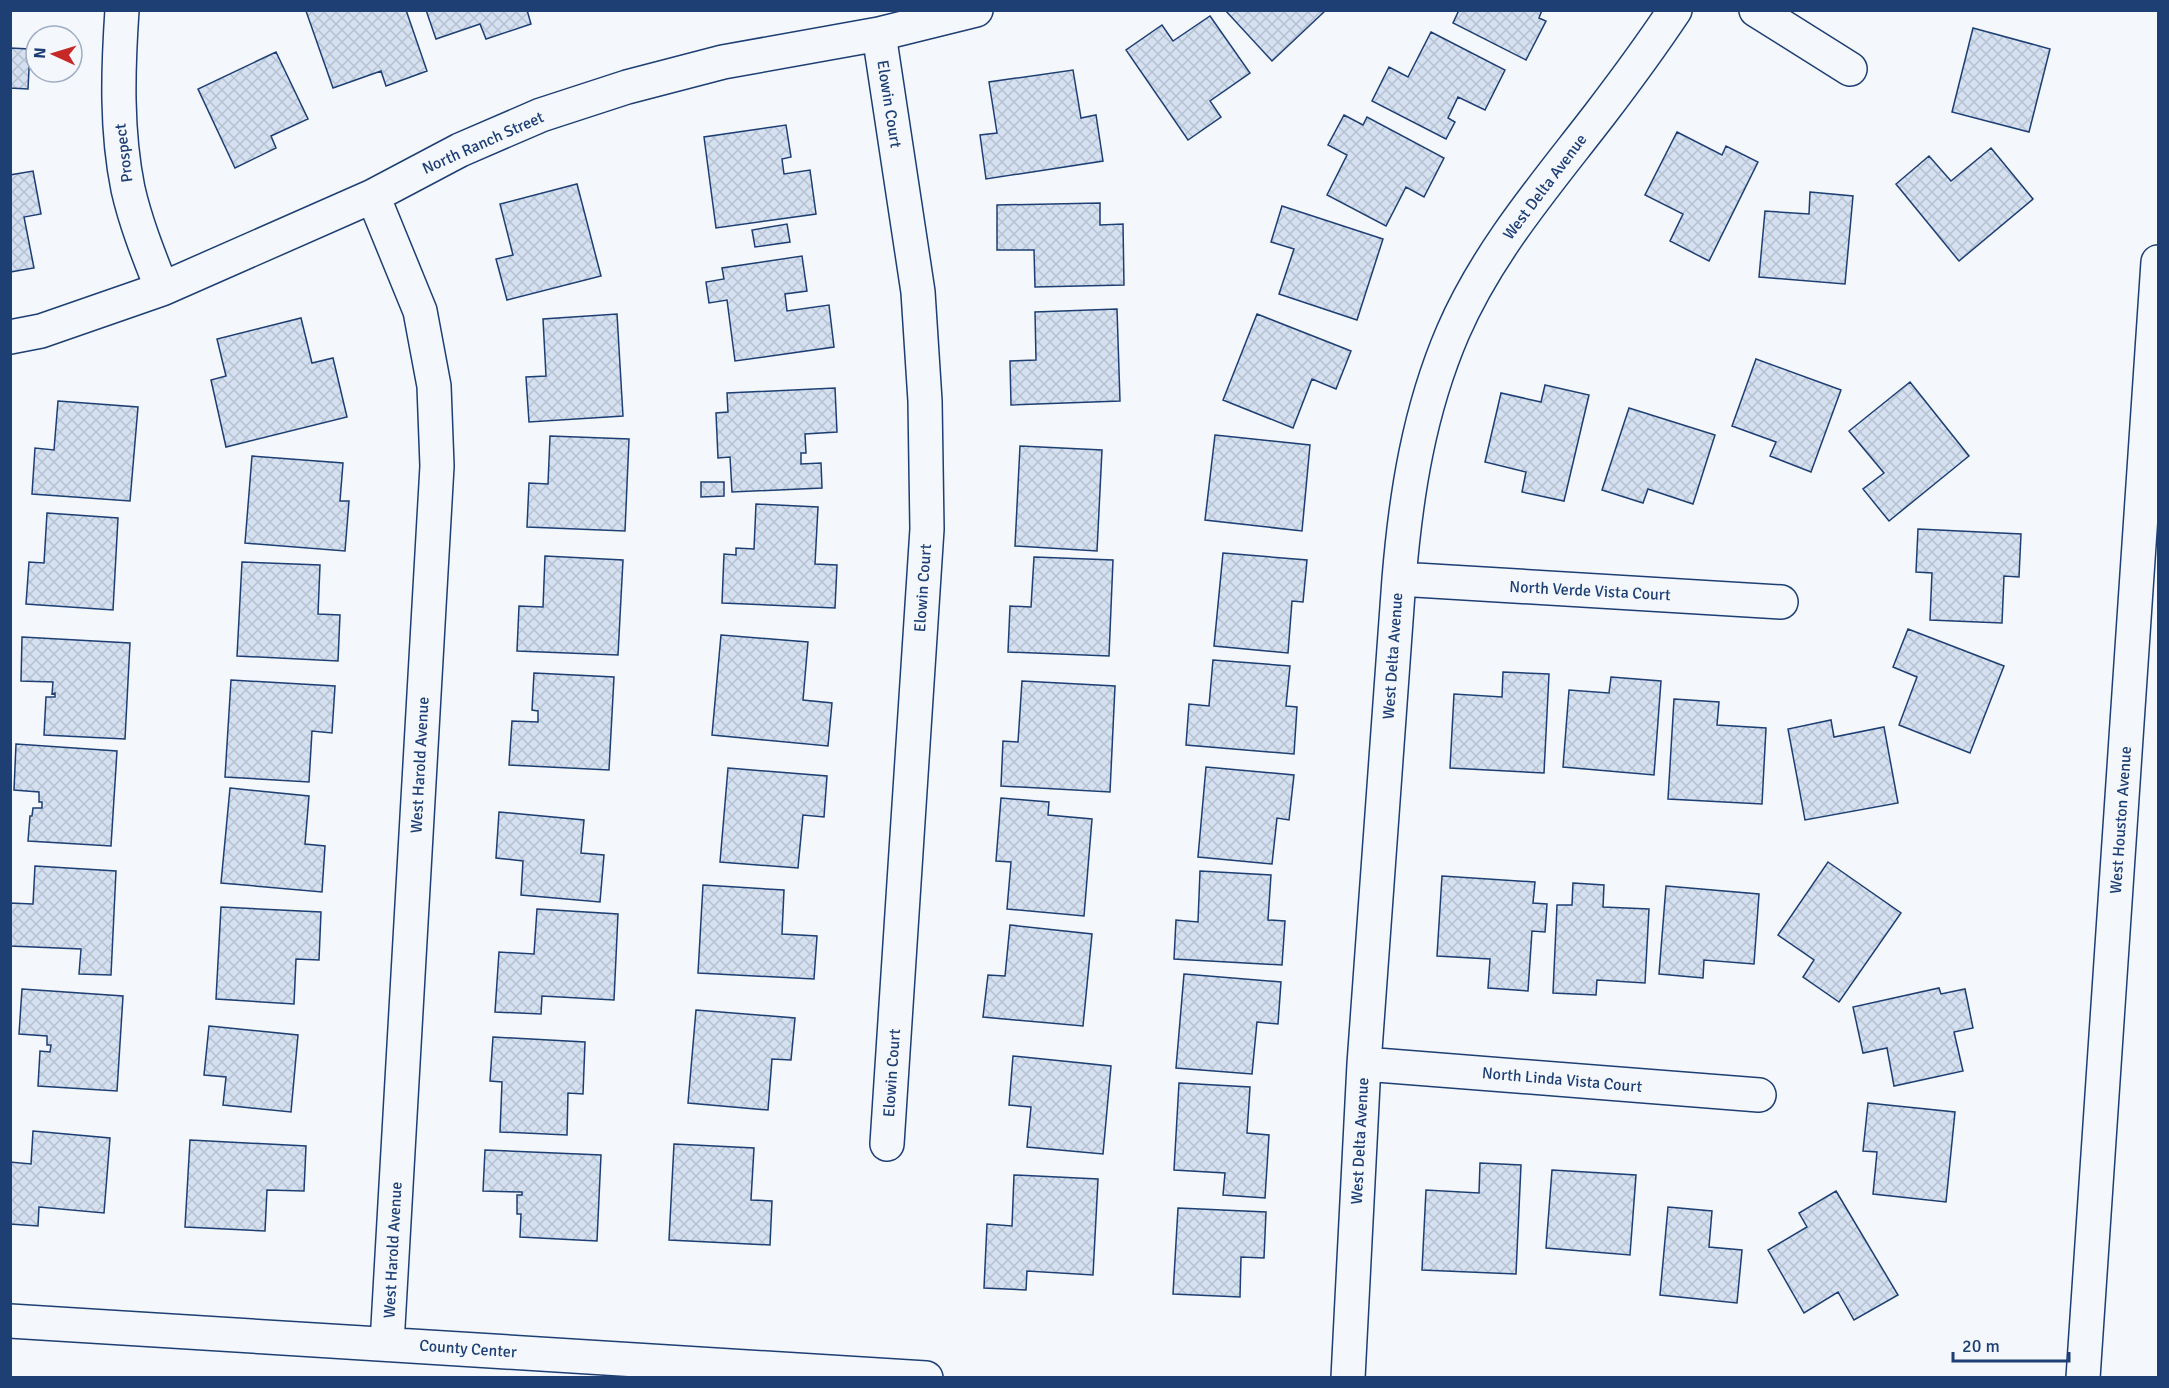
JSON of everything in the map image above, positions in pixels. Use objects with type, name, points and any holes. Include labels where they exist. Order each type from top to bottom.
[{"type":"street","name":"Prospect","points":[[122,10],[118,93],[128,188],[138,225],[162,289]]},
{"type":"street","name":"North Ranch Street","points":[[10,337],[41,331],[162,289],[373,196],[460,150],[541,115],[627,87],[723,62],[879,34],[975,10]]},
{"type":"street","name":"West Delta Avenue","points":[[1348,1377],[1364,1064],[1399,579],[1404,520],[1415,448],[1431,390],[1454,330],[1482,275],[1535,196],[1600,114],[1675,10]]},
{"type":"street","points":[[1756,10],[1850,69]]},
{"type":"street","name":"Elowin Court","points":[[879,34],[918,292],[925,401],[927,529],[887,1144]]},
{"type":"street","name":"West Harold Avenue","points":[[373,196],[420,311],[434,386],[437,466],[387,1344]]},
{"type":"street","name":"West Houston Avenue","points":[[2083,1377],[2158,262]]},
{"type":"street","name":"North Verde Vista Court","points":[[1399,579],[1781,602]]},
{"type":"street","name":"North Linda Vista Court","points":[[1364,1064],[1759,1095]]},
{"type":"street","name":"County Center","points":[[10,1321],[387,1344],[747,1372],[926,1377]]},
{"type":"building","points":[[406,10],[427,71],[386,86],[381,71],[333,88],[306,11]]},
{"type":"building","points":[[426,10],[527,10],[531,24],[486,39],[480,24],[436,39]]},
{"type":"building","points":[[1225,10],[1326,10],[1272,61]]},
{"type":"building","points":[[1459,10],[1542,10],[1539,18],[1546,21],[1526,60],[1453,23]]},
{"type":"building","points":[[1210,16],[1250,73],[1210,101],[1221,117],[1188,140],[1126,50],[1162,25],[1173,41]]},
{"type":"building","points":[[1973,28],[2050,49],[2029,132],[1952,112]]},
{"type":"building","points":[[1431,32],[1505,70],[1485,110],[1458,97],[1448,118],[1455,122],[1446,139],[1372,101],[1389,67],[1408,77]]},
{"type":"building","points":[[10,48],[24,49],[24,84],[28,84],[28,89],[10,88]]},
{"type":"building","points":[[276,52],[308,119],[271,136],[276,148],[235,168],[198,89]]},
{"type":"building","points":[[1073,70],[1081,118],[1096,115],[1103,161],[986,179],[980,135],[997,133],[989,82]]},
{"type":"building","points":[[1344,115],[1363,125],[1367,117],[1444,158],[1424,197],[1406,187],[1386,226],[1327,195],[1347,155],[1328,145]]},
{"type":"building","points":[[786,125],[791,157],[782,159],[784,174],[810,170],[816,214],[716,228],[704,137]]},
{"type":"building","points":[[1677,132],[1722,155],[1726,146],[1758,162],[1709,261],[1670,241],[1683,214],[1645,195]]},
{"type":"building","points":[[1991,148],[2033,199],[1959,261],[1896,184],[1929,156],[1951,181]]},
{"type":"building","points":[[33,171],[41,214],[24,217],[34,268],[10,272],[10,175]]},
{"type":"building","points":[[577,184],[601,276],[507,300],[496,259],[513,255],[500,204]]},
{"type":"building","points":[[1810,192],[1853,196],[1845,284],[1759,277],[1765,211],[1809,214]]},
{"type":"building","points":[[1100,203],[1100,225],[1123,224],[1124,285],[1035,287],[1034,250],[997,250],[997,205]]},
{"type":"building","points":[[1282,206],[1383,239],[1357,320],[1279,294],[1294,249],[1271,242]]},
{"type":"building","points":[[787,224],[790,242],[755,247],[752,230]]},
{"type":"building","points":[[802,256],[807,291],[785,294],[787,311],[829,305],[834,347],[735,361],[727,300],[709,303],[706,282],[724,279],[722,268]]},
{"type":"building","points":[[1117,309],[1120,401],[1011,405],[1010,361],[1036,360],[1035,312]]},
{"type":"building","points":[[617,314],[623,416],[529,422],[526,377],[546,376],[543,319]]},
{"type":"building","points":[[1257,314],[1351,351],[1336,389],[1312,379],[1293,428],[1223,400]]},
{"type":"building","points":[[301,318],[312,363],[333,358],[347,417],[226,447],[211,380],[226,376],[217,339]]},
{"type":"building","points":[[1756,359],[1841,390],[1811,472],[1770,456],[1776,442],[1732,426]]},
{"type":"building","points":[[1910,382],[1969,456],[1889,521],[1863,489],[1884,473],[1849,431]]},
{"type":"building","points":[[1545,385],[1589,395],[1564,501],[1522,492],[1526,472],[1485,462],[1501,393],[1541,402]]},
{"type":"building","points":[[835,388],[837,432],[805,434],[806,453],[801,453],[801,464],[821,463],[822,488],[732,492],[730,457],[718,458],[716,413],[728,412],[727,393]]},
{"type":"building","points":[[58,401],[138,407],[130,501],[32,494],[35,448],[54,450]]},
{"type":"building","points":[[1629,408],[1715,435],[1693,504],[1648,489],[1643,503],[1602,490]]},
{"type":"building","points":[[1215,435],[1310,445],[1302,531],[1205,520]]},
{"type":"building","points":[[550,436],[629,439],[625,531],[527,527],[529,483],[548,484]]},
{"type":"building","points":[[1020,446],[1102,450],[1097,551],[1015,546]]},
{"type":"building","points":[[252,456],[343,463],[340,501],[349,501],[345,551],[245,543]]},
{"type":"building","points":[[701,482],[724,482],[724,496],[701,497]]},
{"type":"building","points":[[756,504],[818,507],[815,564],[837,565],[835,608],[722,603],[724,554],[736,555],[736,548],[754,549]]},
{"type":"building","points":[[47,513],[118,518],[113,610],[26,604],[29,562],[44,563]]},
{"type":"building","points":[[1918,529],[2021,534],[2019,577],[2004,576],[2002,623],[1930,620],[1932,573],[1916,572]]},
{"type":"building","points":[[1223,553],[1307,560],[1303,602],[1292,601],[1288,653],[1214,646]]},
{"type":"building","points":[[545,556],[623,560],[618,655],[517,651],[519,606],[543,607]]},
{"type":"building","points":[[1034,557],[1113,560],[1109,656],[1008,652],[1010,606],[1031,607]]},
{"type":"building","points":[[242,562],[320,565],[318,614],[340,615],[338,661],[237,656]]},
{"type":"building","points":[[1908,629],[2004,666],[1970,753],[1899,725],[1917,677],[1893,667]]},
{"type":"building","points":[[721,635],[808,642],[803,700],[832,703],[828,746],[712,735]]},
{"type":"building","points":[[22,637],[130,643],[125,739],[44,735],[46,697],[55,697],[55,693],[52,694],[53,682],[21,681]]},
{"type":"building","points":[[1213,660],[1290,666],[1286,706],[1297,707],[1294,754],[1186,745],[1189,704],[1209,706]]},
{"type":"building","points":[[1503,672],[1549,674],[1544,773],[1450,768],[1454,694],[1502,697]]},
{"type":"building","points":[[534,673],[614,677],[609,770],[509,765],[512,721],[538,722],[538,711],[532,710]]},
{"type":"building","points":[[1611,677],[1661,681],[1654,775],[1563,767],[1569,690],[1609,693]]},
{"type":"building","points":[[231,680],[335,686],[332,733],[312,731],[309,782],[225,777]]},
{"type":"building","points":[[1022,681],[1115,686],[1110,792],[1001,786],[1003,741],[1018,742]]},
{"type":"building","points":[[1674,699],[1719,702],[1717,725],[1766,728],[1762,804],[1668,799]]},
{"type":"building","points":[[1831,720],[1834,737],[1884,727],[1898,803],[1805,820],[1788,729]]},
{"type":"building","points":[[16,744],[117,751],[111,846],[28,841],[30,816],[32,816],[33,808],[42,808],[42,802],[39,802],[39,792],[14,790]]},
{"type":"building","points":[[1206,767],[1294,775],[1289,820],[1277,818],[1272,864],[1198,857]]},
{"type":"building","points":[[728,768],[827,776],[824,817],[803,815],[798,868],[720,862]]},
{"type":"building","points":[[230,788],[309,796],[305,844],[325,846],[322,892],[221,883]]},
{"type":"building","points":[[1001,798],[1049,802],[1048,815],[1092,819],[1084,916],[1007,909],[1011,862],[996,861]]},
{"type":"building","points":[[499,812],[584,820],[581,853],[604,855],[600,902],[521,895],[523,861],[496,858]]},
{"type":"building","points":[[1828,862],[1901,913],[1839,1002],[1803,977],[1814,960],[1778,935]]},
{"type":"building","points":[[35,866],[116,871],[111,975],[79,974],[81,949],[10,946],[10,903],[33,904]]},
{"type":"building","points":[[1200,871],[1271,875],[1268,920],[1285,921],[1282,965],[1174,959],[1176,920],[1198,922]]},
{"type":"building","points":[[1442,876],[1535,882],[1533,903],[1547,904],[1545,932],[1532,931],[1528,991],[1488,988],[1490,959],[1437,956]]},
{"type":"building","points":[[1573,883],[1604,885],[1603,907],[1649,909],[1645,983],[1597,980],[1596,995],[1553,993],[1557,905],[1572,905]]},
{"type":"building","points":[[703,885],[784,890],[782,934],[817,936],[814,979],[698,973]]},
{"type":"building","points":[[1666,886],[1759,894],[1754,964],[1704,960],[1703,978],[1659,974]]},
{"type":"building","points":[[221,907],[321,912],[319,960],[296,959],[294,1004],[216,999]]},
{"type":"building","points":[[537,909],[618,914],[614,1000],[542,996],[541,1014],[495,1012],[499,952],[534,954]]},
{"type":"building","points":[[1010,925],[1092,934],[1083,1026],[983,1017],[988,975],[1005,976]]},
{"type":"building","points":[[1184,974],[1281,982],[1278,1024],[1257,1022],[1252,1074],[1176,1068]]},
{"type":"building","points":[[1939,988],[1941,994],[1965,989],[1973,1028],[1954,1032],[1963,1071],[1894,1086],[1887,1048],[1863,1053],[1853,1007]]},
{"type":"building","points":[[22,989],[123,996],[117,1091],[38,1086],[40,1051],[50,1052],[51,1045],[47,1045],[47,1036],[19,1034]]},
{"type":"building","points":[[696,1010],[795,1018],[791,1060],[772,1059],[768,1110],[688,1103]]},
{"type":"building","points":[[209,1026],[298,1035],[291,1112],[223,1105],[226,1077],[204,1075]]},
{"type":"building","points":[[493,1037],[585,1042],[583,1094],[568,1093],[567,1135],[500,1132],[502,1082],[490,1081]]},
{"type":"building","points":[[1013,1056],[1111,1066],[1103,1154],[1027,1147],[1031,1107],[1009,1105]]},
{"type":"building","points":[[1179,1083],[1250,1087],[1247,1133],[1269,1135],[1265,1198],[1223,1195],[1225,1173],[1174,1170]]},
{"type":"building","points":[[1868,1103],[1955,1112],[1946,1202],[1873,1194],[1877,1152],[1863,1151]]},
{"type":"building","points":[[33,1131],[110,1138],[104,1213],[39,1207],[38,1226],[10,1224],[10,1162],[31,1164]]},
{"type":"building","points":[[190,1140],[306,1146],[304,1191],[267,1190],[265,1231],[185,1227]]},
{"type":"building","points":[[674,1144],[754,1148],[751,1200],[772,1201],[770,1245],[669,1240]]},
{"type":"building","points":[[485,1150],[601,1155],[597,1241],[520,1237],[521,1214],[517,1214],[517,1195],[522,1195],[522,1192],[483,1191]]},
{"type":"building","points":[[1480,1163],[1521,1165],[1516,1274],[1422,1270],[1426,1190],[1479,1193]]},
{"type":"building","points":[[1552,1170],[1636,1175],[1630,1255],[1546,1248]]},
{"type":"building","points":[[1014,1175],[1098,1179],[1093,1275],[1027,1271],[1026,1290],[984,1288],[987,1224],[1012,1226]]},
{"type":"building","points":[[1836,1191],[1898,1295],[1854,1320],[1838,1292],[1804,1313],[1768,1250],[1807,1227],[1799,1213]]},
{"type":"building","points":[[1668,1207],[1712,1211],[1709,1247],[1742,1250],[1737,1303],[1660,1295]]},
{"type":"building","points":[[1178,1208],[1266,1212],[1264,1258],[1241,1257],[1240,1297],[1173,1294]]}]
